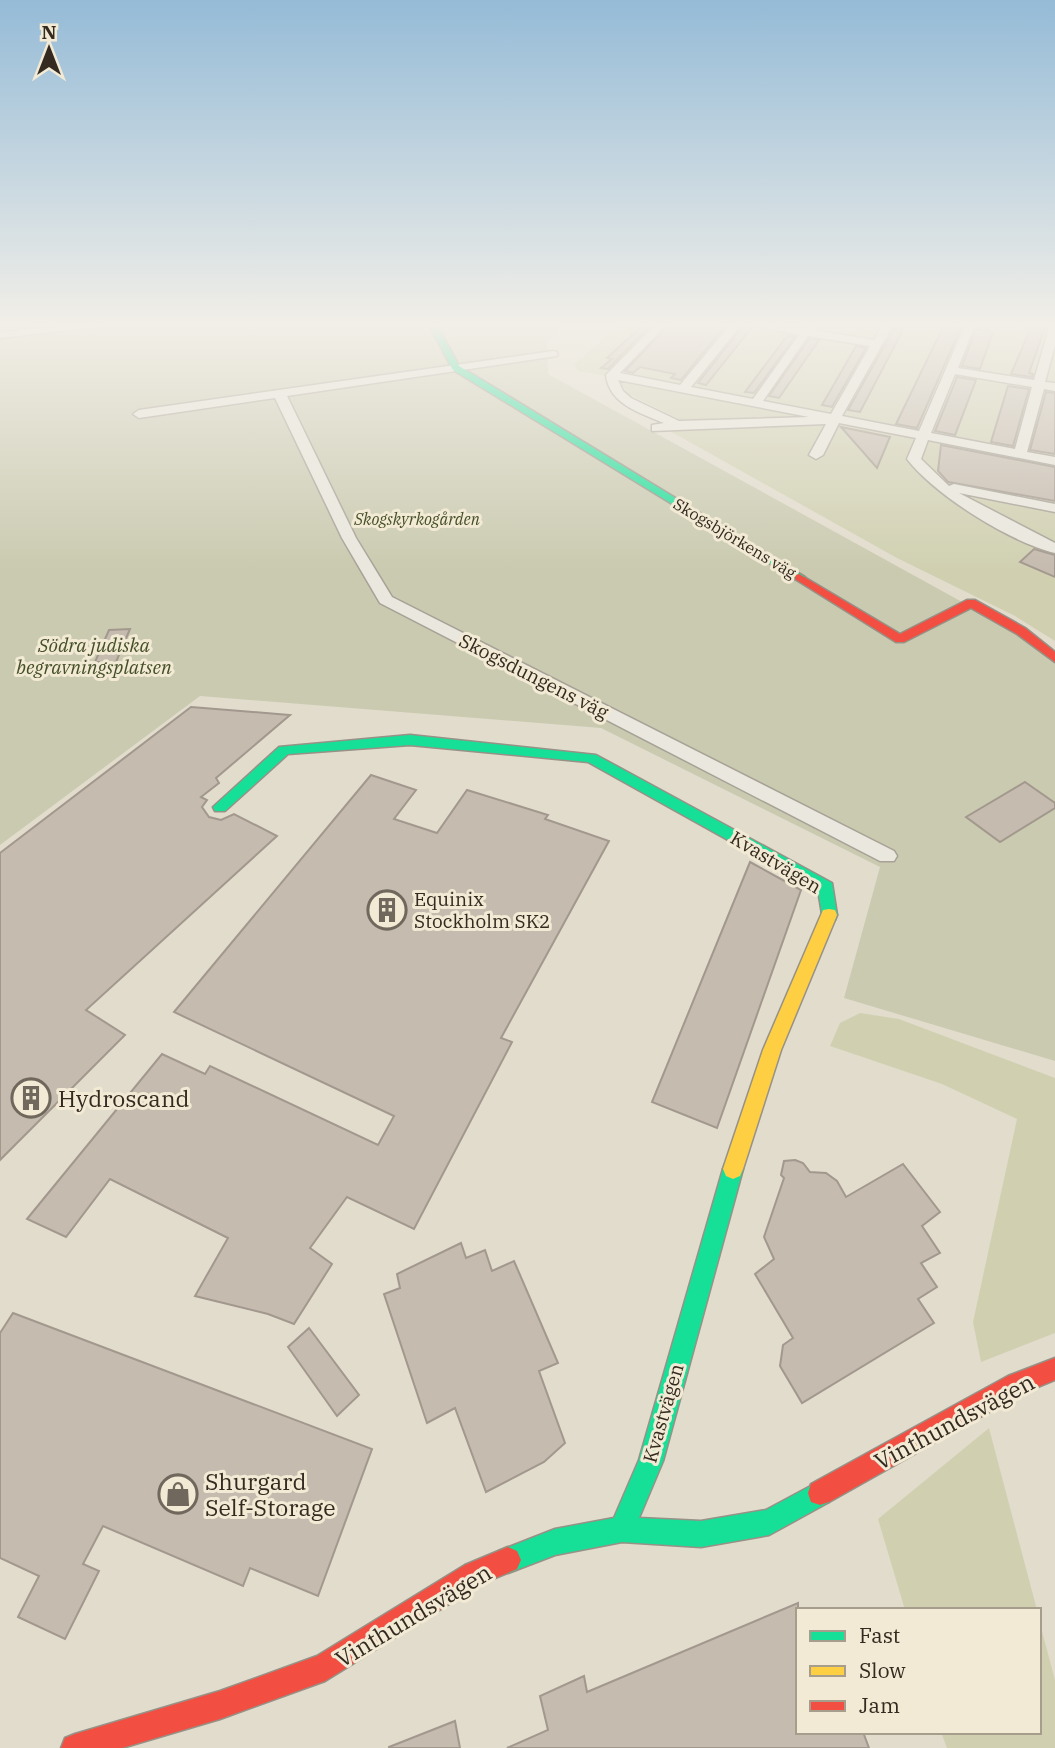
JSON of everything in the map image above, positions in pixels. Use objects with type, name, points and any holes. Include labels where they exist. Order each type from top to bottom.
[{"type":"street","points":[[139,414],[194,407]]},
{"type":"street","name":"Skogsdungens väg","points":[[286,407],[349,538],[386,600],[887,856]]},
{"type":"street","name":"Skogsbjörkens väg","points":[[519,407],[900,639],[971,603],[1021,631],[1055,658]]},
{"type":"street","points":[[642,407],[678,425]]},
{"type":"street","points":[[781,407],[1055,461]]},
{"type":"street","points":[[816,455],[841,407]]},
{"type":"street","points":[[935,407],[914,459],[927,476],[997,520],[1055,549]]},
{"type":"street","points":[[1020,454],[1034,407]]},
{"type":"street","points":[[656,428],[746,422],[755,413],[804,421],[834,419]]},
{"type":"street","points":[[942,485],[1055,508]]},
{"type":"street","name":"Kvastvägen","points":[[220,807],[284,750],[410,740],[591,758],[826,887],[829,918],[772,1050],[724,1196],[651,1461],[622,1530]]},
{"type":"street","name":"Vinthundsvägen","points":[[75,1748],[220,1705],[325,1667],[474,1574],[555,1542],[622,1530],[701,1534],[769,1522],[1016,1384],[1055,1369]]},
{"type":"green space","name":"Skogskyrkogården","points":[[0,407],[607,407],[1055,653],[1055,1061],[844,998],[880,867],[601,728],[200,696],[0,845]]},
{"type":"green space","points":[[654,407],[1055,407],[1055,641],[1015,616],[897,558],[668,430],[683,428],[679,419]]},
{"type":"green space","points":[[860,1013],[899,1019],[1055,1078],[1055,1333],[981,1362],[973,1322],[1017,1119],[942,1084],[830,1046],[840,1023]]},
{"type":"green space","points":[[989,1428],[1036,1608],[904,1608],[878,1519]]},
{"type":"green space","points":[[1041,1628],[1055,1680],[1055,1748],[947,1748],[942,1734],[1041,1734]]},
{"type":"building","points":[[850,407],[863,407],[860,412],[848,410]]},
{"type":"building","points":[[904,407],[926,407],[917,428],[896,424]]},
{"type":"building","points":[[945,407],[966,407],[955,435],[935,431]]},
{"type":"building","points":[[1002,407],[1024,407],[1013,446],[991,442]]},
{"type":"building","points":[[1042,407],[1055,407],[1055,454],[1030,450]]},
{"type":"building","points":[[841,427],[890,437],[877,468]]},
{"type":"building","points":[[941,445],[1055,467],[1055,501],[948,482],[938,471]]},
{"type":"building","points":[[1034,549],[1055,555],[1055,577],[1020,562]]},
{"type":"building","points":[[130,629],[116,662],[95,662],[109,630]]},
{"type":"building","points":[[191,707],[290,715],[216,778],[219,783],[201,797],[207,800],[202,807],[209,817],[221,820],[234,814],[277,836],[86,1010],[125,1035],[0,1160],[0,853]]},
{"type":"building","points":[[371,775],[416,790],[394,819],[437,833],[467,790],[548,815],[545,819],[609,841],[501,1038],[512,1042],[414,1229],[347,1197],[310,1248],[332,1264],[294,1324],[268,1314],[195,1296],[228,1238],[110,1179],[66,1237],[27,1219],[162,1054],[205,1074],[210,1066],[378,1145],[394,1116],[174,1012]]},
{"type":"building","points":[[1025,782],[1055,803],[1055,808],[1000,842],[966,817]]},
{"type":"building","points":[[750,862],[801,890],[717,1128],[652,1102]]},
{"type":"building","points":[[795,1160],[803,1163],[810,1172],[826,1173],[837,1181],[846,1197],[903,1164],[940,1212],[922,1226],[940,1253],[921,1263],[937,1287],[918,1299],[934,1323],[802,1403],[780,1366],[783,1345],[793,1338],[755,1274],[774,1259],[764,1237],[784,1178],[781,1175],[784,1161]]},
{"type":"building","points":[[461,1243],[466,1258],[485,1250],[492,1271],[514,1261],[558,1363],[539,1371],[565,1443],[544,1462],[486,1492],[455,1408],[427,1423],[384,1294],[400,1288],[397,1274]]},
{"type":"building","name":"Shurgard Self-Storage","points":[[13,1313],[372,1449],[318,1596],[250,1568],[243,1586],[103,1526],[83,1564],[99,1571],[65,1639],[18,1617],[39,1576],[0,1558],[0,1333]]},
{"type":"building","points":[[309,1328],[359,1395],[337,1416],[288,1347]]},
{"type":"building","points":[[798,1603],[796,1734],[864,1734],[869,1748],[507,1748],[548,1730],[540,1696],[584,1676],[587,1692]]},
{"type":"building","points":[[455,1721],[460,1748],[389,1748],[389,1747]]},
{"type":"traffic: fast","points":[[519,407],[799,577]]},
{"type":"traffic: fast","points":[[220,807],[284,750],[410,740],[591,758],[826,887],[829,915]]},
{"type":"traffic: fast","points":[[622,1529],[651,1461],[733,1169]]},
{"type":"traffic: fast","points":[[508,1560],[555,1542],[622,1529],[701,1534],[769,1522],[820,1493]]},
{"type":"traffic: slow","points":[[733,1169],[772,1050],[829,915]]},
{"type":"traffic: jam","points":[[799,577],[900,639],[971,603],[1021,631],[1055,658]]},
{"type":"traffic: jam","points":[[820,1493],[1016,1384],[1055,1369]]},
{"type":"traffic: jam","points":[[75,1748],[220,1705],[325,1667],[474,1574],[508,1560]]},
{"type":"place","name":"Equinix Stockholm SK2","points":[[387,910]]},
{"type":"place","name":"Hydroscand","points":[[31,1098]]},
{"type":"place","name":"Shurgard Self-Storage","points":[[178,1494]]},
{"type":"park label","name":"Södra judiska begravningsplatsen","points":[[94,656]]}]
